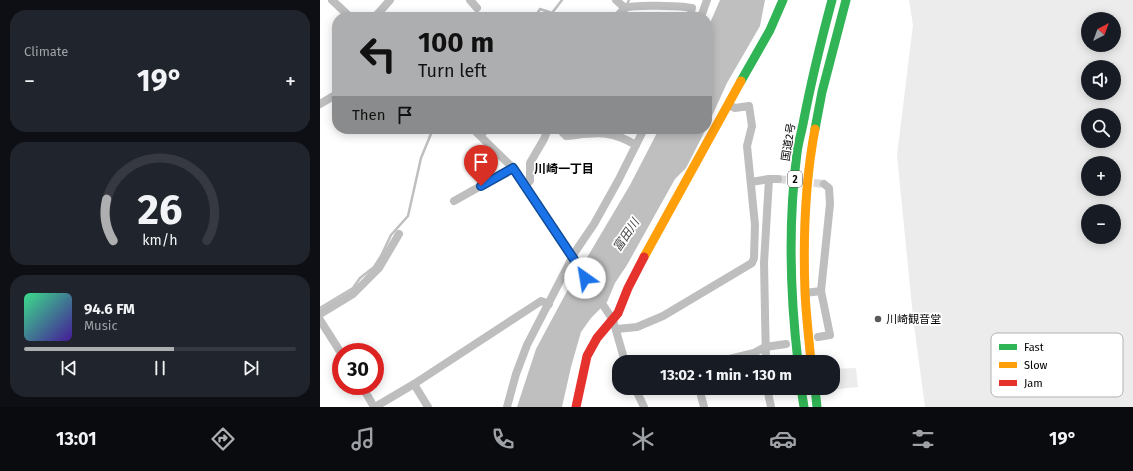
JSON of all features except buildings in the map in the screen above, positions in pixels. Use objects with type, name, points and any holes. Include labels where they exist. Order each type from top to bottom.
[{"type":"main road","points":[[712,134],[770,30],[783,0]]},
{"type":"main road","name":"国道2号","points":[[797,355],[791,294],[792,219],[798,152],[810,83],[832,0]]},
{"type":"main road","name":"2","points":[[810,355],[805,293],[805,217],[811,151],[822,92],[846,0]]},
{"type":"main road","points":[[576,407],[587,356],[596,338],[623,303],[628,288],[652,241],[712,134]]},
{"type":"main road","points":[[802,395],[804,407]]},
{"type":"main road","points":[[815,395],[817,407]]},
{"type":"street","points":[[332,0],[345,12]]},
{"type":"street","points":[[379,12],[390,0]]},
{"type":"street","points":[[470,0],[477,8]]},
{"type":"street","points":[[616,0],[625,8]]},
{"type":"street","points":[[702,12],[706,0]]},
{"type":"street","points":[[621,12],[625,8],[642,6],[681,6],[692,8],[691,12]]},
{"type":"street","points":[[320,104],[332,97]]},
{"type":"street","points":[[617,330],[637,326],[663,316],[752,263],[754,258],[755,225],[748,146],[752,126],[749,106],[735,108],[728,105]]},
{"type":"street","points":[[525,186],[530,181],[530,163],[546,134]]},
{"type":"street","points":[[564,134],[566,136],[583,134]]},
{"type":"street","points":[[608,134],[624,138],[636,145]]},
{"type":"street","points":[[507,407],[516,374],[527,345],[573,258],[604,206],[642,134]]},
{"type":"street","points":[[480,135],[513,168],[573,258],[611,317],[617,330],[622,355]]},
{"type":"street","points":[[454,201],[513,168]]},
{"type":"street","points":[[766,355],[764,263],[770,179]]},
{"type":"street","points":[[751,182],[778,179]]},
{"type":"street","points":[[818,337],[830,335],[821,291],[830,204],[829,188],[824,184]]},
{"type":"street","points":[[320,314],[353,294],[379,268],[399,234]]},
{"type":"street","points":[[805,293],[821,291]]},
{"type":"street","points":[[368,395],[375,407],[414,384],[541,301],[549,304]]},
{"type":"street","points":[[320,320],[335,343]]},
{"type":"street","points":[[743,355],[765,347],[786,344]]},
{"type":"street","points":[[414,384],[428,407]]},
{"type":"street","points":[[638,395],[644,407]]},
{"type":"street","points":[[701,395],[704,407]]},
{"type":"street","points":[[768,395],[771,407]]},
{"type":"shaded area","points":[[909,0],[1133,0],[1133,407],[925,407],[913,317],[897,155],[913,25]]},
{"type":"shaded area","points":[[856,368],[858,387],[840,389],[840,369]]},
{"type":"water","points":[[720,0],[765,0],[760,26],[727,83],[712,116],[712,18]]},
{"type":"water","name":"富田川","points":[[656,134],[703,134],[686,168],[675,179],[627,265],[615,283],[607,302],[591,318],[581,332],[562,407],[517,407],[536,349],[566,293],[630,185]]},
{"type":"waterway","points":[[553,12],[562,0]]},
{"type":"waterway","points":[[627,4],[629,0]]},
{"type":"waterway","points":[[538,12],[540,9],[549,12]]},
{"type":"waterway","points":[[320,308],[353,288],[360,278],[374,267],[391,235],[408,216],[421,158],[431,134]]},
{"type":"tunnel","points":[[778,179],[824,184]]},
{"type":"traffic: fast","points":[[741,81],[770,30],[783,0]]},
{"type":"traffic: fast","points":[[797,355],[793,310],[791,258],[794,179],[797,153],[816,62],[832,0]]},
{"type":"traffic: fast","points":[[815,129],[822,92],[846,0]]},
{"type":"traffic: fast","points":[[802,395],[804,407]]},
{"type":"traffic: fast","points":[[816,395],[817,407]]},
{"type":"traffic: slow","points":[[712,134],[741,81]]},
{"type":"traffic: slow","points":[[810,355],[805,292],[804,251],[807,190],[815,129]]},
{"type":"traffic: slow","points":[[644,257],[712,134]]},
{"type":"traffic: jam","points":[[576,407],[587,356],[597,338],[618,313],[628,288],[644,257]]},
{"type":"place","name":"川崎観音堂","points":[[878,319]]},
{"type":"district","name":"川崎一丁目","points":[[564,169]]},
{"type":"route","points":[[481,186],[513,168],[585,278]]}]
